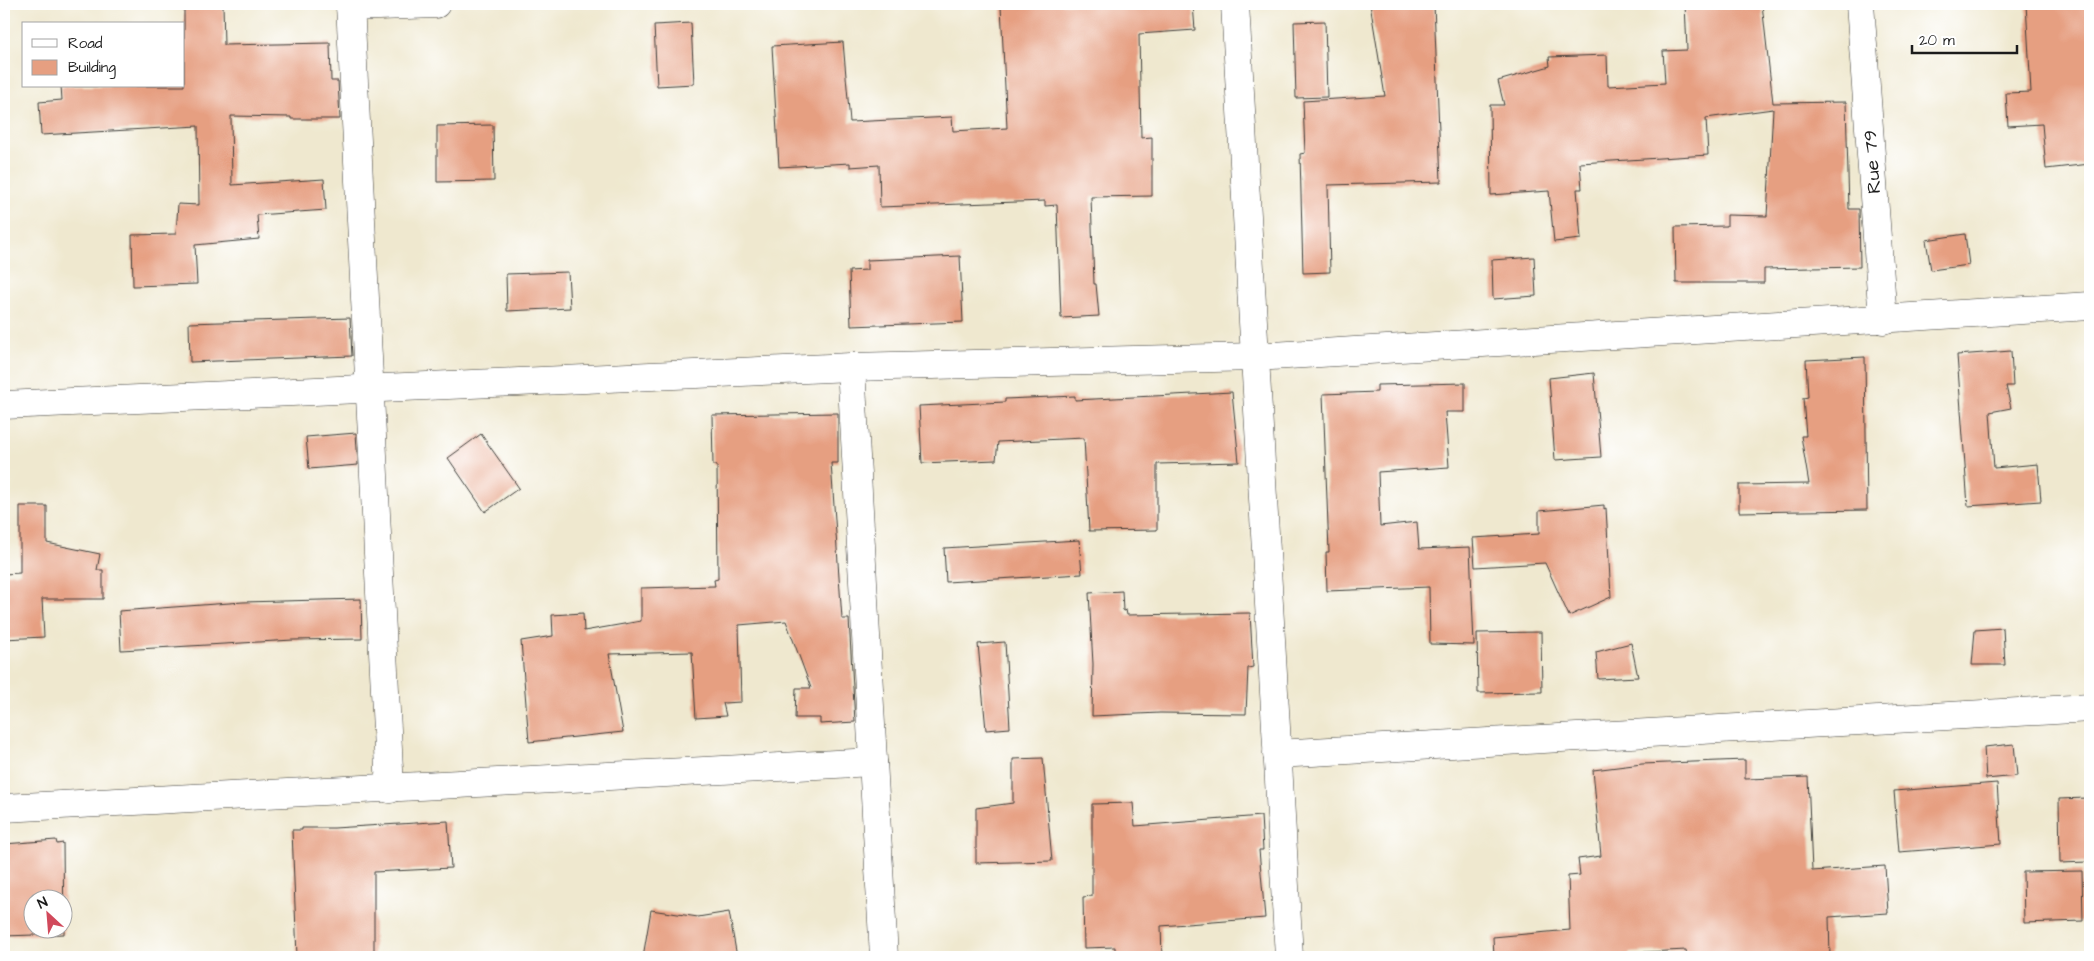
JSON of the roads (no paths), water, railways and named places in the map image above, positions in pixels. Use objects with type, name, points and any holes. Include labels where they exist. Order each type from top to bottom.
[{"type":"street","points":[[390,788],[350,6],[436,4]]},
{"type":"street","points":[[1235,4],[1288,957]]},
{"type":"street","name":"Rue 79","points":[[1860,4],[1882,320]]},
{"type":"street","points":[[4,405],[851,367],[1255,357],[2090,306]]},
{"type":"street","points":[[851,367],[884,957]]},
{"type":"street","points":[[1277,754],[2090,708]]},
{"type":"street","points":[[4,808],[873,762]]}]
